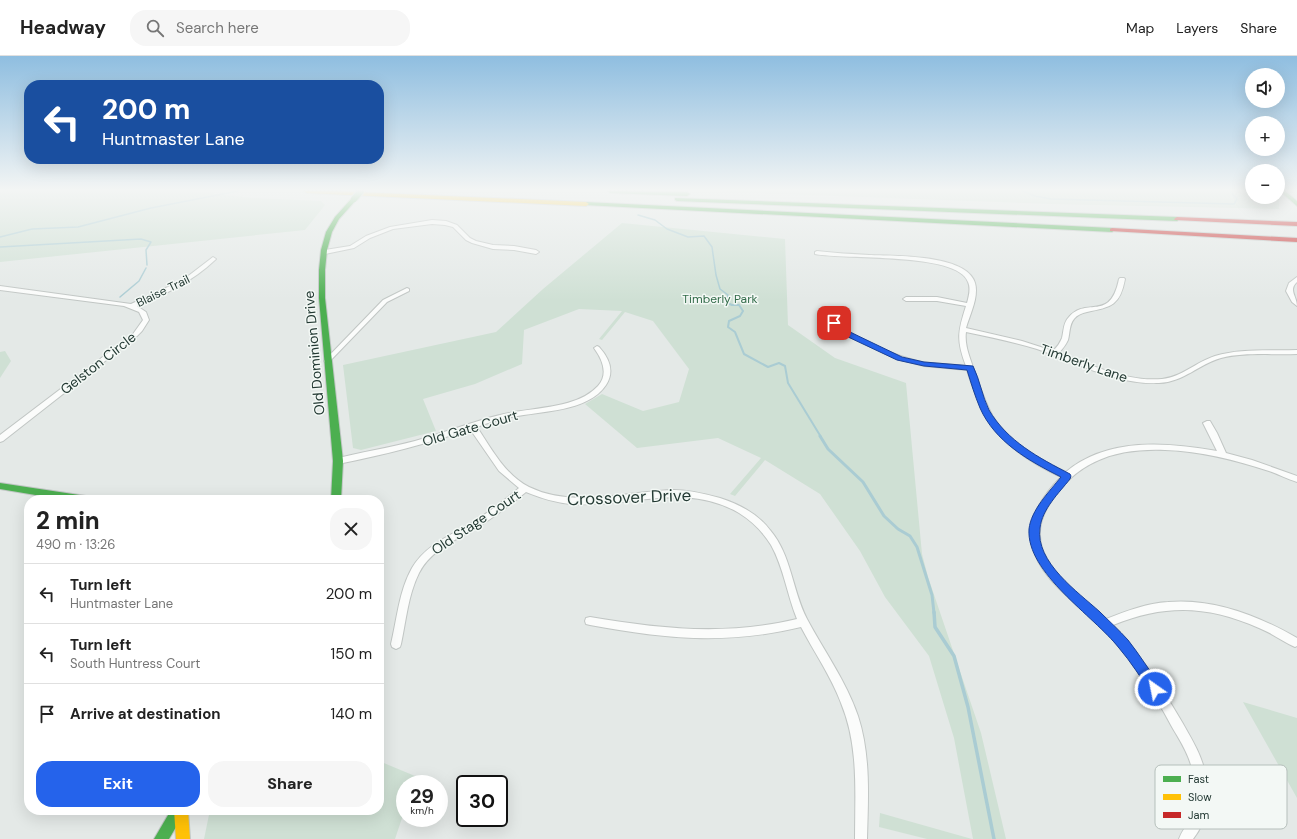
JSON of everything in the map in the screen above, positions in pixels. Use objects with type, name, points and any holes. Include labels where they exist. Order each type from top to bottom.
[{"type":"main road","name":"Old Dominion Drive","points":[[332,228],[327,239],[321,292],[338,461],[336,495]]},
{"type":"main road","points":[[1056,228],[1297,240]]},
{"type":"main road","points":[[1197,228],[1297,235]]},
{"type":"main road","points":[[1213,228],[1297,231]]},
{"type":"main road","points":[[0,486],[55,495]]},
{"type":"main road","points":[[161,839],[177,815]]},
{"type":"main road","points":[[181,815],[183,839]]},
{"type":"street","points":[[325,252],[352,247],[368,237],[394,228]]},
{"type":"street","points":[[457,228],[468,239],[474,242],[536,252]]},
{"type":"street","points":[[818,253],[927,260],[951,266],[965,274],[972,281],[974,289],[962,329],[963,347],[985,409],[999,431],[1022,451],[1041,463],[1067,476]]},
{"type":"street","name":"Blaise Trail","points":[[132,306],[188,280],[202,270],[213,259]]},
{"type":"street","points":[[1055,353],[1063,343],[1070,318],[1081,312],[1113,302],[1116,298],[1122,279]]},
{"type":"street","points":[[1297,279],[1292,282],[1289,289],[1292,298],[1297,304]]},
{"type":"street","points":[[0,288],[78,297],[132,306]]},
{"type":"street","points":[[327,361],[385,301],[407,290]]},
{"type":"street","points":[[906,299],[937,299],[969,305]]},
{"type":"street","name":"Gelston Circle","points":[[0,439],[140,330],[146,320],[146,316],[132,306]]},
{"type":"street","points":[[834,323],[847,334],[899,358],[924,364],[970,368]]},
{"type":"street","name":"Timberly Lane","points":[[962,329],[1023,343],[1055,353],[1110,375],[1149,381],[1180,378],[1209,360],[1227,354],[1297,352]]},
{"type":"street","name":"Old Gate Court","points":[[338,461],[410,444],[512,414],[561,407],[588,397],[602,386],[608,375],[606,361],[597,348]]},
{"type":"street","points":[[1207,423],[1222,454]]},
{"type":"street","name":"Crossover Drive","points":[[472,426],[504,472],[525,488],[553,499],[569,501],[660,493],[690,493],[706,496],[734,506],[758,522],[775,543],[784,562],[797,608],[844,695],[852,717],[858,739],[860,761],[861,839]]},
{"type":"street","points":[[1196,765],[1193,754],[1163,701],[1140,665],[1105,624],[1061,584],[1043,561],[1035,538],[1035,528],[1038,517],[1053,493],[1067,476],[1090,460],[1104,454],[1129,449],[1172,448],[1222,454],[1262,465],[1297,479]]},
{"type":"street","name":"Old Stage Court","points":[[396,644],[411,581],[423,560],[441,544],[483,520],[525,488]]},
{"type":"street","points":[[1105,624],[1132,613],[1152,608],[1187,606],[1209,609],[1258,623],[1281,633],[1295,642]]},
{"type":"street","points":[[590,621],[677,635],[704,636],[746,633],[788,627],[804,622]]},
{"type":"street","points":[[1185,839],[1193,829]]},
{"type":"green space","points":[[0,228],[307,228],[305,230],[0,262]]},
{"type":"green space","name":"Timberly Park","points":[[617,228],[668,228],[785,239],[788,325],[835,358],[906,383],[922,554],[928,577],[981,733],[1006,839],[973,839],[954,738],[929,656],[885,597],[860,551],[820,494],[765,460],[735,496],[730,494],[761,458],[718,438],[637,448],[585,404],[602,394],[643,411],[679,402],[689,369],[653,321],[625,312],[602,340],[599,339],[622,311],[579,309],[524,330],[522,364],[475,384],[423,399],[436,431],[361,450],[353,448],[343,365],[496,332],[543,289]]},
{"type":"green space","points":[[5,351],[11,361],[0,378],[0,352]]},
{"type":"green space","points":[[1243,702],[1297,718],[1297,798],[1287,780],[1287,765],[1278,765]]},
{"type":"green space","points":[[384,763],[413,775],[396,775],[396,827],[399,827],[395,839],[204,839],[209,815],[384,815]]},
{"type":"green space","points":[[880,813],[972,839],[927,839],[879,827]]},
{"type":"waterway","points":[[0,237],[32,229],[66,228]]},
{"type":"waterway","points":[[665,228],[688,237],[704,236],[712,247],[716,275],[720,289],[728,295],[726,299]]},
{"type":"waterway","points":[[0,247],[141,239],[151,242],[146,250],[147,265]]},
{"type":"waterway","points":[[120,297],[139,281],[146,268]]},
{"type":"waterway","points":[[727,298],[725,302],[732,305],[739,305],[743,311],[740,316],[729,321],[728,327],[735,332],[744,354],[768,367],[779,363],[785,366],[788,383],[821,437]]},
{"type":"waterway","points":[[820,436],[828,449],[863,482],[884,516],[898,529],[910,536],[917,547],[932,595],[934,613]]},
{"type":"waterway","points":[[934,612],[935,627],[954,656],[968,707],[994,839]]},
{"type":"traffic: fast","points":[[332,228],[324,250],[322,298],[338,461],[336,495]]},
{"type":"traffic: fast","points":[[1062,228],[1112,230]]},
{"type":"traffic: fast","points":[[0,486],[55,495]]},
{"type":"traffic: fast","points":[[161,839],[176,815]]},
{"type":"traffic: slow","points":[[181,815],[183,839]]},
{"type":"traffic: jam","points":[[1112,230],[1297,240]]},
{"type":"route","points":[[834,323],[847,334],[899,358],[924,364],[970,368],[985,409],[999,431],[1010,442],[1043,465],[1067,476],[1050,496],[1038,517],[1035,528],[1035,538],[1038,550],[1051,573],[1061,584],[1097,616],[1124,644],[1140,665],[1155,689]]}]
